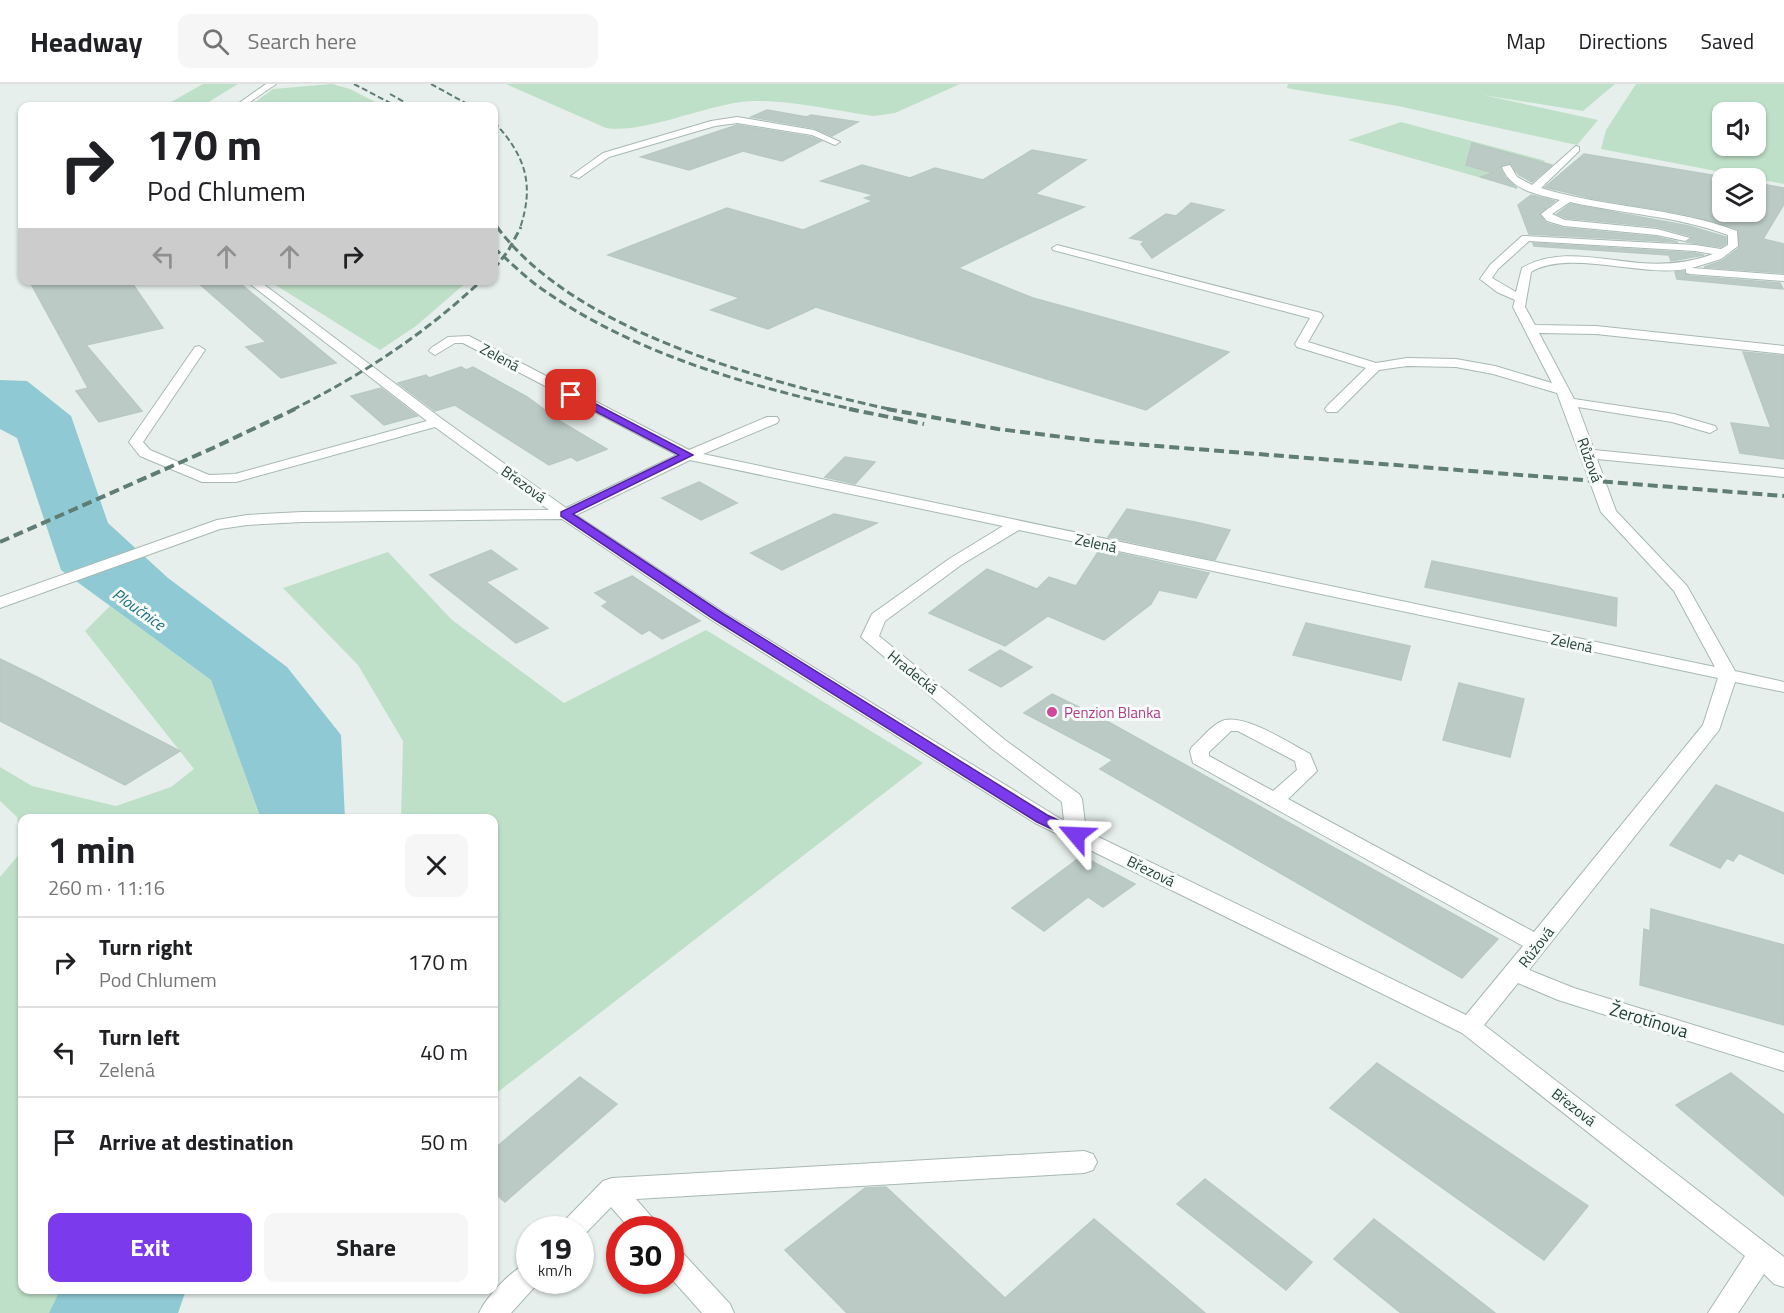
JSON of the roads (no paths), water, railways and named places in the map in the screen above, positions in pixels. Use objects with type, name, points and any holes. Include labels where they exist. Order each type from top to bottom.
[{"type":"street","points":[[245,102],[272,84]]},
{"type":"street","points":[[576,176],[606,155],[714,123],[737,120],[814,133],[835,142]]},
{"type":"street","points":[[1534,189],[1576,148]]},
{"type":"street","points":[[1507,167],[1509,175],[1523,186],[1567,200],[1661,213],[1714,224],[1733,233],[1728,250]]},
{"type":"street","points":[[1567,200],[1546,214],[1551,219],[1564,223],[1657,232],[1728,250]]},
{"type":"street","points":[[1521,298],[1501,290],[1486,279],[1494,267],[1526,238],[1728,250]]},
{"type":"street","points":[[1057,248],[1317,316],[1301,344],[1375,368],[1407,362],[1456,363],[1495,370],[1566,396],[1674,418],[1710,429]]},
{"type":"street","name":"Růžová","points":[[1470,1027],[1712,726],[1728,675],[1681,590],[1609,512],[1566,396],[1520,307],[1526,270],[1537,262],[1569,260],[1664,267],[1694,265],[1713,260],[1728,250]]},
{"type":"street","points":[[1664,267],[1784,278]]},
{"type":"street","name":"Březová","points":[[257,285],[437,422],[565,514],[719,617],[1042,818],[1470,1027],[1762,1254],[1784,1275]]},
{"type":"street","points":[[1531,329],[1596,330],[1784,350]]},
{"type":"street","name":"Zelená","points":[[435,351],[452,340],[465,339],[688,455],[1014,526],[1784,687]]},
{"type":"street","points":[[199,350],[136,442],[145,453],[207,479],[236,478],[437,422]]},
{"type":"street","points":[[1332,408],[1375,368]]},
{"type":"street","points":[[2,603],[217,525],[279,518],[565,514],[688,455],[772,420]]},
{"type":"street","points":[[1589,454],[1784,473]]},
{"type":"street","name":"Hradecká","points":[[1014,526],[955,562],[878,618],[870,637],[998,744],[1072,799],[1076,835]]},
{"type":"street","points":[[1275,800],[1307,771],[1303,758],[1242,726],[1227,725],[1199,750],[1200,759],[1538,944]]},
{"type":"street","name":"Žerotínova","points":[[1515,973],[1566,994],[1784,1062]]},
{"type":"street","points":[[586,1216],[612,1189],[1084,1162]]},
{"type":"street","points":[[612,1189],[635,1216]]},
{"type":"street","points":[[1722,1313],[1762,1254]]},
{"type":"street","points":[[684,1273],[720,1313]]},
{"type":"street","points":[[493,1313],[516,1289]]},
{"type":"water","name":"Ploučnice","points":[[0,380],[27,381],[71,416],[108,523],[168,578],[287,667],[341,735],[345,814],[259,814],[211,680],[61,570],[17,438],[0,429]]},
{"type":"water","points":[[58,1294],[185,1294],[178,1313],[49,1313]]},
{"type":"railway","points":[[354,84],[388,102]]},
{"type":"railway","points":[[431,84],[464,102]]},
{"type":"railway","points":[[390,94],[404,102]]},
{"type":"railway","points":[[498,126],[520,158],[527,184],[527,198],[520,228]]},
{"type":"railway","points":[[512,243],[521,227]]},
{"type":"railway","points":[[498,228],[512,243]]},
{"type":"railway","points":[[504,257],[512,243]]},
{"type":"railway","points":[[512,243],[532,264],[575,297],[624,325],[734,368],[790,385],[893,410]]},
{"type":"railway","points":[[498,252],[504,257]]},
{"type":"railway","points":[[498,264],[504,257]]},
{"type":"railway","points":[[504,257],[535,284],[571,308],[648,347],[730,377],[856,410]]},
{"type":"railway","points":[[292,410],[343,383],[392,352],[438,318],[476,285]]},
{"type":"railway","points":[[0,542],[213,448],[295,409]]},
{"type":"railway","points":[[849,409],[924,424]]},
{"type":"railway","points":[[887,409],[998,429],[1095,441],[1784,496]]},
{"type":"place","name":"Penzion Blanka","points":[[1052,712]]}]
